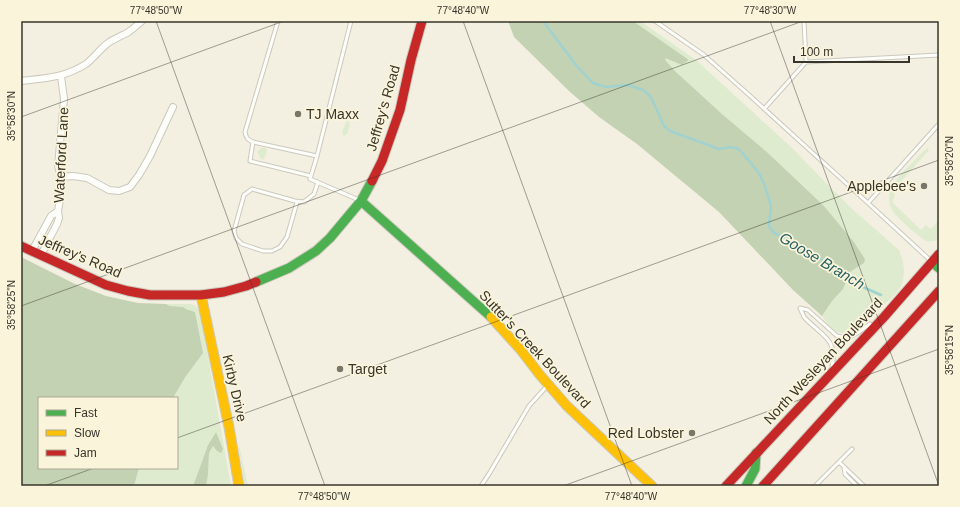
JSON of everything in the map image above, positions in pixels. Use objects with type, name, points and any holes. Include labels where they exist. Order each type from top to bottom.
[{"type":"main road","name":"Jeffrey's Road","points":[[21,246],[106,285],[150,295],[201,295],[224,292],[246,286],[289,268],[316,251],[330,238],[361,201],[382,161],[390,140],[400,110],[411,60],[422,21]]},
{"type":"main road","name":"Sutter's Creek Boulevard","points":[[361,201],[490,316],[520,349],[567,406],[652,486]]},
{"type":"main road","name":"North Wesleyan Boulevard","points":[[726,486],[830,374],[935,265],[939,254]]},
{"type":"main road","points":[[763,486],[939,291]]},
{"type":"main road","name":"Kirby Drive","points":[[201,295],[231,436],[239,486]]},
{"type":"main road","points":[[746,486],[755,469],[756,453]]},
{"type":"street","points":[[21,81],[61,76],[86,64],[107,44],[128,32],[142,21]]},
{"type":"street","name":"Waterford Lane","points":[[41,255],[58,224],[59,218],[58,211],[61,177],[58,166],[64,100],[61,76]]},
{"type":"street","points":[[61,177],[73,176],[87,178],[109,190],[119,191],[130,187],[150,156],[173,107]]},
{"type":"street","name":"Waterford Lane","points":[[32,251],[51,216],[58,211]]},
{"type":"lane","points":[[278,21],[245,132],[246,137],[248,140],[254,142],[317,156]]},
{"type":"lane","points":[[311,176],[351,21]]},
{"type":"lane","points":[[655,21],[704,55],[935,265]]},
{"type":"lane","points":[[764,109],[806,62],[804,21]]},
{"type":"lane","points":[[806,62],[939,55]]},
{"type":"lane","points":[[868,203],[939,124]]},
{"type":"lane","points":[[254,142],[250,161],[311,176],[310,178],[361,201]]},
{"type":"lane","points":[[296,202],[287,237],[280,247],[272,251],[263,251],[242,244],[236,238],[234,231],[244,195],[252,189],[296,202],[304,202],[314,194],[318,182]]},
{"type":"lane","points":[[830,374],[834,354],[833,346],[827,337],[804,316],[800,308],[808,310],[837,336],[843,338],[851,337],[857,334],[869,325],[884,317]]},
{"type":"lane","points":[[481,486],[529,406],[548,384]]},
{"type":"lane","points":[[815,486],[852,449]]},
{"type":"lane","points":[[839,462],[864,486]]},
{"type":"lane","points":[[843,466],[845,474],[857,486]]},
{"type":"green space","points":[[508,21],[633,21],[689,60],[682,65],[665,58],[675,71],[768,153],[824,206],[854,242],[865,259],[864,263],[850,272],[843,289],[832,301],[822,316],[793,290],[719,212],[637,144],[599,117],[569,91],[514,37]]},
{"type":"green space","points":[[633,21],[640,21],[696,60],[791,147],[850,207],[899,250],[904,268],[903,282],[899,290],[863,324],[850,332],[843,333],[836,331],[829,326],[822,316],[832,301],[843,289],[850,272],[857,268],[865,259],[854,242],[824,206],[768,153],[675,71],[665,58],[682,65],[689,60]]},
{"type":"green space","points":[[349,121],[350,125],[347,134],[344,136],[342,133],[346,122]]},
{"type":"green space","points":[[261,148],[266,148],[267,152],[263,160],[257,152]]},
{"type":"green space","points":[[928,148],[929,150],[895,188],[895,196],[892,202],[921,230],[926,225],[931,229],[939,220],[939,239],[935,241],[927,241],[920,237],[892,210],[889,200],[889,194],[893,184],[901,174]]},
{"type":"green space","points":[[21,257],[75,284],[106,296],[138,303],[166,304],[170,306],[183,307],[195,312],[203,353],[186,376],[174,397],[38,397],[38,469],[139,469],[134,486],[21,486]]},
{"type":"green space","points":[[166,304],[191,304],[196,306],[200,312],[231,486],[206,486],[209,453],[213,446],[216,432],[208,445],[193,486],[134,486],[139,469],[178,469],[178,397],[174,397],[186,376],[195,312],[183,307],[170,306]]},
{"type":"green space","points":[[216,432],[223,449],[221,453],[213,446],[209,453],[206,486],[193,486],[208,445]]},
{"type":"green space","points":[[239,445],[248,486],[245,486]]},
{"type":"waterway","name":"Goose Branch","points":[[543,21],[576,65],[593,83],[606,87],[628,85],[643,90],[651,97],[664,126],[670,131],[719,149],[731,147],[739,149],[759,173],[765,186],[771,206],[769,226],[774,233],[799,244],[856,284],[881,295]]},
{"type":"traffic: fast","points":[[256,282],[289,268],[316,251],[330,238],[361,201],[372,181]]},
{"type":"traffic: fast","points":[[361,201],[491,317]]},
{"type":"traffic: fast","points":[[932,262],[939,268]]},
{"type":"traffic: fast","points":[[746,486],[755,469],[756,453]]},
{"type":"traffic: slow","points":[[201,295],[229,427],[239,486]]},
{"type":"traffic: slow","points":[[491,317],[520,349],[567,406],[652,486]]},
{"type":"traffic: jam","points":[[372,181],[382,161],[400,110],[411,60],[422,21]]},
{"type":"traffic: jam","points":[[21,246],[106,285],[150,295],[201,295],[224,292],[256,282]]},
{"type":"traffic: jam","points":[[726,486],[884,317],[939,254]]},
{"type":"traffic: jam","points":[[763,486],[939,291]]},
{"type":"place","name":"TJ Maxx","points":[[298,114]]},
{"type":"place","name":"Applebee's","points":[[924,186]]},
{"type":"place","name":"Target","points":[[340,369]]},
{"type":"place","name":"Red Lobster","points":[[692,433]]}]
